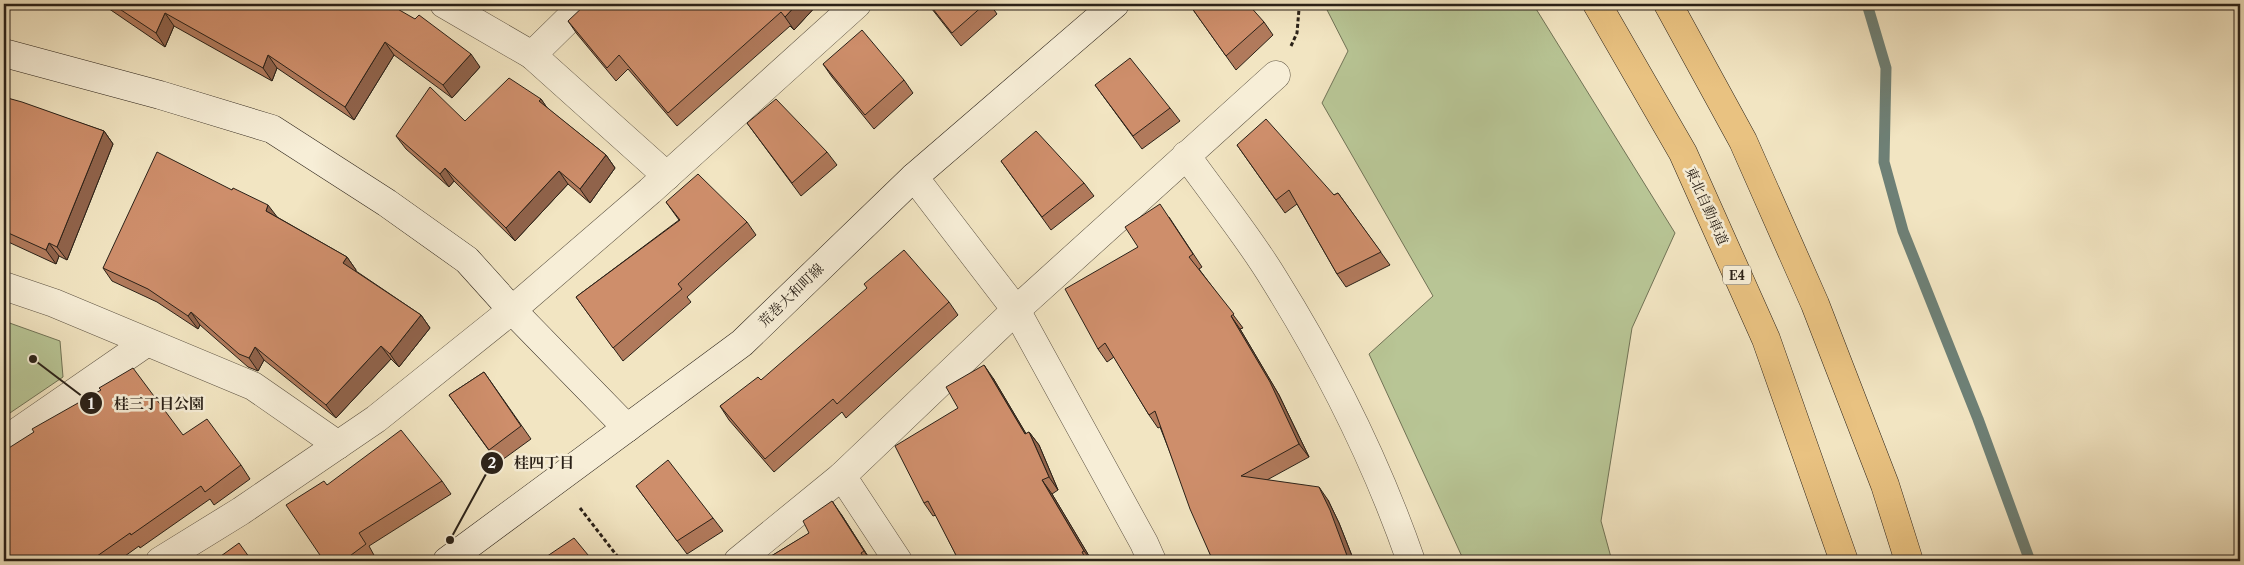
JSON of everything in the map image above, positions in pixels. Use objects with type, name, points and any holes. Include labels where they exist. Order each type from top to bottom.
[{"type":"highway","name":"東北自動車道","points":[[1597,4],[1683,153],[1766,339],[1844,561]]},
{"type":"highway","points":[[1668,4],[1743,141],[1815,304],[1885,485],[1909,561]]},
{"type":"street","points":[[444,4],[532,55],[667,176]]},
{"type":"street","points":[[532,55],[584,4]]},
{"type":"street","points":[[160,561],[241,511],[376,419],[512,310],[667,176],[856,4]]},
{"type":"street","name":"荒巻大和町線","points":[[447,561],[742,343],[914,177],[1115,4]]},
{"type":"street","points":[[4,53],[160,95],[272,130],[387,203],[466,260],[627,428]]},
{"type":"street","points":[[738,561],[842,476],[1016,310],[1276,75]]},
{"type":"street","points":[[1186,155],[1274,278],[1338,393],[1395,516],[1412,561]]},
{"type":"street","points":[[914,177],[1016,310],[1144,543],[1152,561]]},
{"type":"street","points":[[4,286],[54,303],[254,386],[338,444]]},
{"type":"street","points":[[4,441],[146,342]]},
{"type":"street","points":[[842,476],[898,561]]},
{"type":"path","points":[[1294,4],[1299,9]]},
{"type":"path","points":[[580,508],[621,561]]},
{"type":"green space","points":[[1324,4],[1533,4],[1675,233],[1632,328],[1601,521],[1612,561],[1464,561],[1369,354],[1433,296],[1322,103],[1348,51]]},
{"type":"green space","points":[[4,321],[60,341],[63,377],[4,417]]},
{"type":"building","points":[[112,4],[389,4],[415,19],[419,15],[471,54],[443,85],[385,42],[345,107],[268,55],[263,68],[165,13],[156,33]]},
{"type":"building","points":[[586,4],[797,4],[785,17],[781,12],[668,113],[619,55],[607,68],[568,21]]},
{"type":"building","points":[[929,4],[985,4],[952,33]]},
{"type":"building","points":[[1189,4],[1248,4],[1264,22],[1226,56]]},
{"type":"building","points":[[862,30],[904,80],[865,115],[823,64]]},
{"type":"building","points":[[1130,58],[1170,108],[1133,136],[1095,85]]},
{"type":"building","points":[[509,78],[541,99],[539,101],[606,155],[580,189],[559,171],[506,228],[445,168],[440,174],[396,136],[430,87],[465,121]]},
{"type":"building","points":[[4,97],[104,131],[57,247],[49,243],[46,250],[4,231]]},
{"type":"building","points":[[776,99],[827,152],[792,183],[747,123]]},
{"type":"building","points":[[1266,119],[1334,195],[1338,193],[1381,252],[1337,274],[1289,190],[1276,200],[1237,145]]},
{"type":"building","points":[[1036,131],[1084,183],[1042,217],[1001,161]]},
{"type":"building","points":[[157,152],[232,190],[233,188],[268,205],[266,211],[347,257],[343,263],[421,315],[390,354],[381,346],[326,405],[255,347],[249,358],[239,354],[191,312],[188,316],[148,289],[103,268]]},
{"type":"building","points":[[698,174],[747,222],[678,284],[682,289],[613,348],[576,297],[680,220],[666,202]]},
{"type":"building","points":[[1160,204],[1193,254],[1189,257],[1234,314],[1231,316],[1270,382],[1299,444],[1241,476],[1319,487],[1330,510],[1349,561],[1225,561],[1224,559],[1213,561],[1190,509],[1155,411],[1149,415],[1105,343],[1098,349],[1065,289],[1138,247],[1125,227]]},
{"type":"building","points":[[904,250],[949,302],[837,404],[833,399],[765,459],[720,406],[758,377],[761,380],[867,288],[864,284]]},
{"type":"building","points":[[984,365],[1025,434],[1029,432],[1049,477],[1042,480],[1084,551],[1082,552],[1087,561],[959,561],[928,501],[924,503],[895,446],[958,408],[946,387]]},
{"type":"building","points":[[133,368],[183,435],[207,419],[241,465],[205,492],[201,486],[90,561],[4,561],[4,451],[34,432],[32,429],[101,390],[99,388]]},
{"type":"building","points":[[484,372],[521,426],[489,450],[449,395]]},
{"type":"building","points":[[401,430],[442,481],[359,533],[366,544],[343,561],[324,561],[286,505],[324,481],[327,485]]},
{"type":"building","points":[[668,460],[713,518],[677,541],[636,486]]},
{"type":"building","points":[[832,501],[864,551],[861,553],[866,561],[763,561],[809,533],[803,521]]},
{"type":"building","points":[[574,538],[593,561],[540,561]]},
{"type":"building","points":[[239,543],[252,561],[214,561]]},
{"type":"waterway","points":[[1867,4],[1886,68],[1884,162],[1903,231],[1978,419],[2030,561]]},
{"type":"place","name":"桂三丁目公園","points":[[33,359]]},
{"type":"place","name":"桂四丁目","points":[[450,540]]}]
